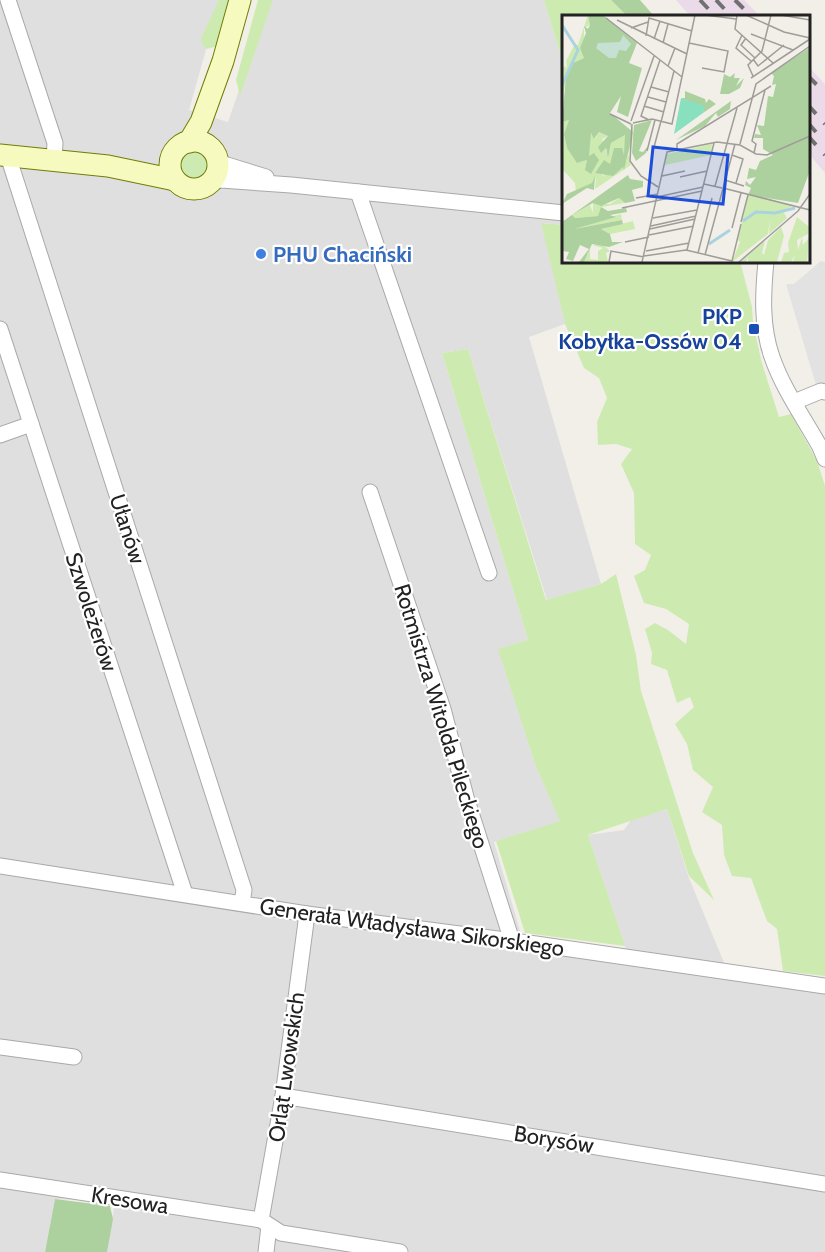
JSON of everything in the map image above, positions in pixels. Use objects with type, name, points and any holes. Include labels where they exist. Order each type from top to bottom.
[{"type":"street","points":[[8,0],[55,144],[54,160]]},
{"type":"street","points":[[189,142],[201,122],[223,61],[240,0]]},
{"type":"street","points":[[4,155],[108,166],[175,180],[190,189],[201,188],[211,181],[217,171],[214,154],[223,61]]},
{"type":"street","points":[[175,180],[170,169],[171,157],[178,147],[189,142],[201,142],[224,164],[291,185]]},
{"type":"street","name":"Ułanów","points":[[4,155],[241,879],[244,890],[242,903]]},
{"type":"street","points":[[108,166],[171,157]]},
{"type":"street","points":[[211,181],[291,185],[562,213]]},
{"type":"street","points":[[358,192],[489,573]]},
{"type":"street","points":[[766,262],[763,302],[772,359],[825,459]]},
{"type":"street","name":"Szwoleżerów","points":[[0,329],[185,894]]},
{"type":"street","points":[[794,402],[821,391],[825,392]]},
{"type":"street","points":[[0,435],[31,424]]},
{"type":"street","name":"Rotmistrza Witolda Pileckiego","points":[[370,492],[442,710],[466,797],[512,941]]},
{"type":"street","name":"Generała Władysława Sikorskiego","points":[[0,866],[307,914],[825,986]]},
{"type":"street","name":"Orląt Lwowskich","points":[[266,1252],[265,1223],[307,914]]},
{"type":"street","points":[[0,1047],[74,1057]]},
{"type":"street","name":"Borysów","points":[[283,1096],[825,1184]]},
{"type":"street","name":"Kresowa","points":[[0,1180],[265,1223],[281,1233],[397,1252]]},
{"type":"shaded area","points":[[0,0],[220,0],[189,110],[228,122],[270,0],[544,0],[562,59],[562,225],[542,223],[565,324],[529,337],[601,584],[547,600],[468,349],[442,353],[528,640],[499,650],[535,764],[561,821],[494,842],[521,934],[626,950],[588,835],[624,830],[631,820],[667,809],[689,878],[725,965],[825,978],[825,1252],[107,1252],[115,1201],[55,1199],[45,1252],[0,1252]]},
{"type":"shaded area","points":[[676,0],[744,0],[759,15],[689,15]]},
{"type":"shaded area","points":[[810,68],[825,84],[825,173],[810,155]]},
{"type":"shaded area","points":[[821,261],[825,262],[825,386],[816,385],[786,284],[794,284]]},
{"type":"green space","points":[[219,0],[232,0],[217,46],[207,49],[201,38]]},
{"type":"green space","points":[[258,0],[273,0],[240,96],[236,80]]},
{"type":"green space","points":[[544,0],[611,0],[626,15],[562,15],[562,59]]},
{"type":"green space","points":[[611,0],[640,0],[653,15],[626,15]]},
{"type":"green space","points":[[194,151],[204,155],[208,165],[204,175],[194,179],[184,175],[180,165],[184,155]]},
{"type":"green space","points":[[541,223],[562,225],[562,262],[740,262],[752,307],[761,360],[779,417],[791,414],[817,461],[825,486],[825,976],[783,971],[777,929],[767,921],[751,878],[732,876],[724,855],[722,825],[702,812],[713,787],[693,770],[687,744],[675,724],[694,707],[690,697],[677,703],[667,670],[651,664],[652,653],[645,629],[655,623],[686,644],[689,624],[666,609],[644,603],[634,576],[645,570],[651,555],[635,544],[634,493],[621,464],[632,449],[616,444],[598,445],[597,422],[607,398],[599,378],[584,368],[565,324]]},
{"type":"green space","points":[[468,349],[546,600],[601,584],[616,574],[636,655],[641,691],[693,853],[714,900],[689,876],[667,809],[588,835],[625,946],[525,933],[496,841],[560,821],[535,764],[498,649],[528,640],[442,353]]},
{"type":"green space","points":[[55,1199],[110,1206],[113,1219],[107,1252],[45,1252]]},
{"type":"railway","points":[[700,0],[714,15]]},
{"type":"railway","points":[[716,0],[730,15]]},
{"type":"railway","points":[[735,0],[750,15]]},
{"type":"railway","points":[[810,78],[825,93]]},
{"type":"railway","points":[[810,107],[825,124]]},
{"type":"railway","points":[[810,125],[823,140]]},
{"type":"railway","points":[[810,138],[825,155]]},
{"type":"place","name":"PHU Chaciński","points":[[261,254]]},
{"type":"place","name":"PKP Kobyłka-Ossów 04","points":[[754,329]]}]
